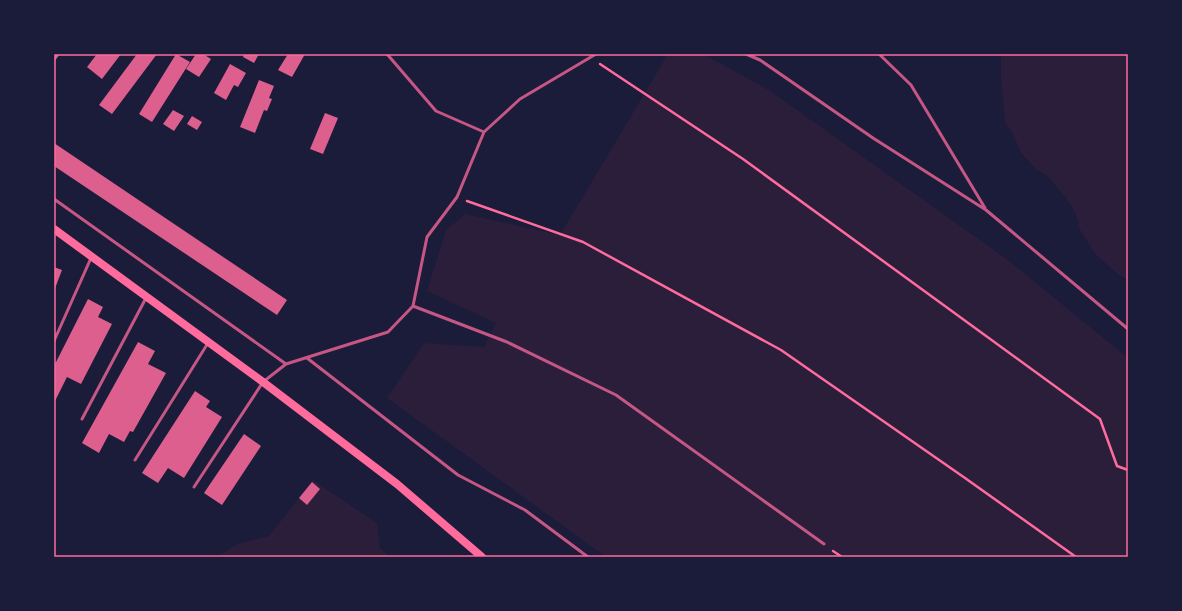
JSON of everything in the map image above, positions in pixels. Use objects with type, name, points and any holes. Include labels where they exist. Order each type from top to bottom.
[{"type":"main road","points":[[54,229],[263,382],[397,484],[482,557]]},
{"type":"lane","points":[[387,54],[436,111],[484,132]]},
{"type":"lane","points":[[194,487],[263,382],[286,364],[388,332],[413,306],[427,237],[457,197],[484,132],[520,100],[596,54]]},
{"type":"lane","points":[[746,54],[760,60],[874,138],[986,210],[1128,330]]},
{"type":"lane","points":[[879,54],[911,85],[986,210]]},
{"type":"lane","points":[[54,199],[286,364]]},
{"type":"lane","points":[[54,341],[92,257]]},
{"type":"lane","points":[[82,420],[147,297]]},
{"type":"lane","points":[[413,306],[507,342],[616,395],[824,544]]},
{"type":"lane","points":[[135,460],[209,342]]},
{"type":"lane","points":[[307,358],[458,475],[525,510],[588,557]]},
{"type":"path","points":[[590,58],[743,159],[1100,419],[1117,466],[1128,470]]},
{"type":"path","points":[[457,197],[583,242],[782,350],[1076,557]]},
{"type":"shaded area","points":[[668,54],[703,54],[769,90],[1008,260],[1128,358],[1128,557],[606,557],[387,398],[424,343],[484,347],[496,323],[427,291],[446,230],[465,214],[560,235]]},
{"type":"shaded area","points":[[1001,54],[1128,54],[1128,279],[1119,275],[1096,255],[1080,230],[1076,215],[1063,194],[1047,176],[1037,170],[1021,153],[1012,132],[1005,123],[1001,78]]},
{"type":"shaded area","points":[[313,480],[377,523],[380,548],[390,557],[217,557],[237,544],[269,536]]},
{"type":"building","points":[[54,54],[60,54],[54,62]]},
{"type":"building","points":[[97,54],[121,54],[102,79],[87,67]]},
{"type":"building","points":[[137,54],[157,54],[112,114],[99,105]]},
{"type":"building","points":[[176,54],[190,62],[152,122],[139,114]]},
{"type":"building","points":[[196,54],[203,54],[211,59],[199,77],[186,69]]},
{"type":"building","points":[[244,54],[259,54],[254,63],[243,57]]},
{"type":"building","points":[[288,54],[305,54],[292,77],[278,70]]},
{"type":"building","points":[[230,64],[246,73],[238,87],[234,85],[226,100],[214,93]]},
{"type":"building","points":[[259,80],[274,86],[269,98],[272,99],[267,111],[264,110],[255,133],[240,127]]},
{"type":"building","points":[[173,110],[184,116],[174,131],[163,124]]},
{"type":"building","points":[[325,113],[338,118],[323,154],[310,149]]},
{"type":"building","points":[[192,116],[202,122],[197,130],[187,124]]},
{"type":"building","points":[[54,143],[287,300],[277,315],[54,166]]},
{"type":"building","points":[[54,267],[62,270],[54,291]]},
{"type":"building","points":[[88,299],[103,307],[98,317],[112,324],[81,384],[67,377],[54,403],[54,366]]},
{"type":"building","points":[[138,342],[155,351],[148,364],[166,373],[133,432],[130,431],[124,442],[109,434],[99,453],[82,443]]},
{"type":"building","points":[[195,391],[210,401],[206,407],[222,417],[184,478],[168,468],[158,483],[142,473]]},
{"type":"building","points":[[244,434],[261,446],[222,505],[204,493]]},
{"type":"building","points":[[312,482],[320,489],[307,505],[299,498]]}]
